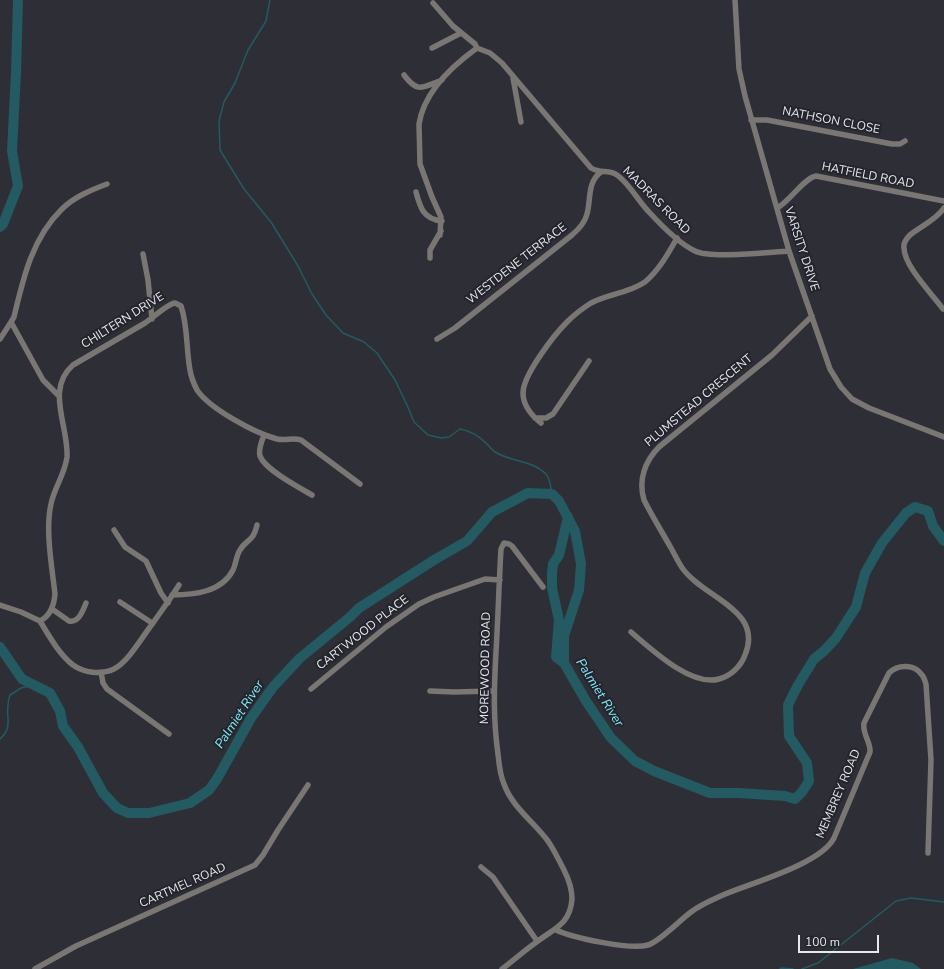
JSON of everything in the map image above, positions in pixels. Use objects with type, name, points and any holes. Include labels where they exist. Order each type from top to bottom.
[{"type":"street","name":"VARSITY DRIVE","points":[[735,0],[739,69],[751,120],[789,252],[830,369],[841,387],[849,396],[869,408],[944,437]]},
{"type":"street","name":"MADRAS ROAD","points":[[433,2],[477,48],[490,53],[496,58],[594,170],[610,172],[618,176],[643,207],[663,227],[689,248],[699,253],[720,254],[789,252]]},
{"type":"street","points":[[432,48],[461,33]]},
{"type":"street","points":[[430,258],[430,250],[441,233],[442,221],[438,208],[426,184],[420,164],[419,124],[424,107],[442,80],[477,48]]},
{"type":"street","points":[[404,74],[411,83],[418,88],[427,87],[442,80]]},
{"type":"street","points":[[513,77],[521,122]]},
{"type":"street","name":"NATHSON CLOSE","points":[[751,120],[768,120],[892,144],[900,144],[905,141]]},
{"type":"street","name":"WESTDENE TERRACE","points":[[437,339],[455,328],[572,235],[581,226],[587,216],[592,184],[601,172]]},
{"type":"street","name":"HATFIELD ROAD","points":[[777,208],[788,201],[806,181],[816,176],[944,201]]},
{"type":"street","points":[[0,338],[14,317],[22,281],[29,260],[51,222],[70,202],[87,192],[107,184]]},
{"type":"street","points":[[416,192],[421,210],[432,218],[442,221]]},
{"type":"street","points":[[943,309],[915,273],[905,253],[904,247],[908,236],[937,216],[944,208]]},
{"type":"street","points":[[541,423],[529,412],[524,400],[524,383],[528,373],[559,331],[571,318],[591,303],[639,286],[664,261],[677,238]]},
{"type":"street","points":[[143,254],[148,280],[152,319]]},
{"type":"street","name":"CHILTERN DRIVE","points":[[52,609],[55,594],[49,537],[49,513],[53,496],[64,469],[67,457],[59,396],[62,380],[68,369],[73,365],[152,319],[168,305],[175,303],[180,304],[184,318],[189,369],[197,389],[204,398],[229,416],[264,435],[281,440],[301,440],[360,484]]},
{"type":"street","name":"PLUMSTEAD CRESCENT","points":[[631,632],[679,669],[699,679],[712,680],[723,678],[734,670],[744,659],[747,650],[748,634],[743,619],[729,606],[701,588],[683,569],[644,500],[642,492],[643,474],[649,458],[659,447],[767,359],[812,316]]},
{"type":"street","points":[[11,322],[43,380],[59,396]]},
{"type":"street","points":[[535,418],[546,418],[553,414],[589,361]]},
{"type":"street","points":[[264,435],[260,448],[261,457],[286,480],[312,495]]},
{"type":"street","points":[[172,595],[193,595],[216,587],[225,580],[233,570],[242,547],[253,538],[257,525]]},
{"type":"street","points":[[114,530],[126,547],[146,561],[161,593],[168,603]]},
{"type":"street","name":"MOREWOOD ROAD","points":[[502,969],[537,941],[556,930],[567,916],[572,898],[571,888],[556,854],[548,841],[517,806],[507,791],[504,784],[496,738],[494,691],[501,549],[504,543],[507,542],[512,546],[543,587]]},
{"type":"street","name":"CARTWOOD PLACE","points":[[311,689],[380,632],[419,604],[484,579],[500,580]]},
{"type":"street","points":[[0,605],[40,621],[63,655],[73,664],[91,672],[100,672],[115,668],[123,661],[168,603],[179,585]]},
{"type":"street","points":[[120,602],[152,623]]},
{"type":"street","points":[[40,621],[44,619],[52,609],[69,621],[76,621],[86,603]]},
{"type":"street","name":"MEMBREY ROAD","points":[[556,930],[573,937],[594,941],[639,946],[649,945],[659,939],[698,907],[723,895],[792,867],[828,848],[834,838],[870,752],[870,744],[863,729],[864,723],[890,673],[893,669],[900,666],[917,670],[924,677],[926,684],[931,760],[928,854]]},
{"type":"street","points":[[100,672],[103,683],[107,689],[169,734]]},
{"type":"street","points":[[430,691],[494,691]]},
{"type":"street","name":"CARTMEL ROAD","points":[[35,969],[76,946],[255,865],[264,855],[278,830],[308,785]]},
{"type":"street","points":[[482,867],[492,877],[537,941]]},
{"type":"water","points":[[892,958],[913,963],[921,969],[853,969]]},
{"type":"waterway","name":"Palmiet River","points":[[0,227],[3,224],[18,186],[12,151],[18,0]]},
{"type":"waterway","points":[[270,0],[266,21],[248,50],[235,83],[224,102],[219,121],[220,150],[244,189],[271,222],[298,266],[312,294],[326,315],[343,333],[364,342],[377,353],[395,380],[414,422],[428,435],[441,438],[449,437],[460,429],[474,434],[483,440],[495,452],[540,469],[548,478],[552,494]]},
{"type":"waterway","name":"Palmiet River","points":[[0,647],[22,679],[50,693],[60,711],[63,726],[78,747],[103,793],[117,808],[128,813],[149,813],[190,803],[209,790],[217,779],[251,718],[273,687],[300,658],[359,608],[434,560],[467,541],[492,512],[528,493],[552,494],[559,501],[575,531],[581,564],[579,590],[564,636],[564,663],[586,701],[611,738],[635,761],[654,771],[710,793],[785,796],[795,799],[802,792],[809,781],[807,763],[789,736],[788,705],[798,685],[814,659],[836,638],[856,607],[865,573],[882,543],[906,513],[915,507],[928,511],[933,526],[944,541]]},
{"type":"waterway","points":[[564,663],[556,657],[559,620],[552,588],[552,574],[553,564],[559,555],[568,517]]},
{"type":"waterway","points":[[0,739],[8,727],[8,704],[10,695],[21,688],[33,685]]},
{"type":"waterway","points":[[802,969],[818,963],[896,901],[911,898],[944,902]]},
{"type":"waterway","points":[[780,969],[793,969]]}]
